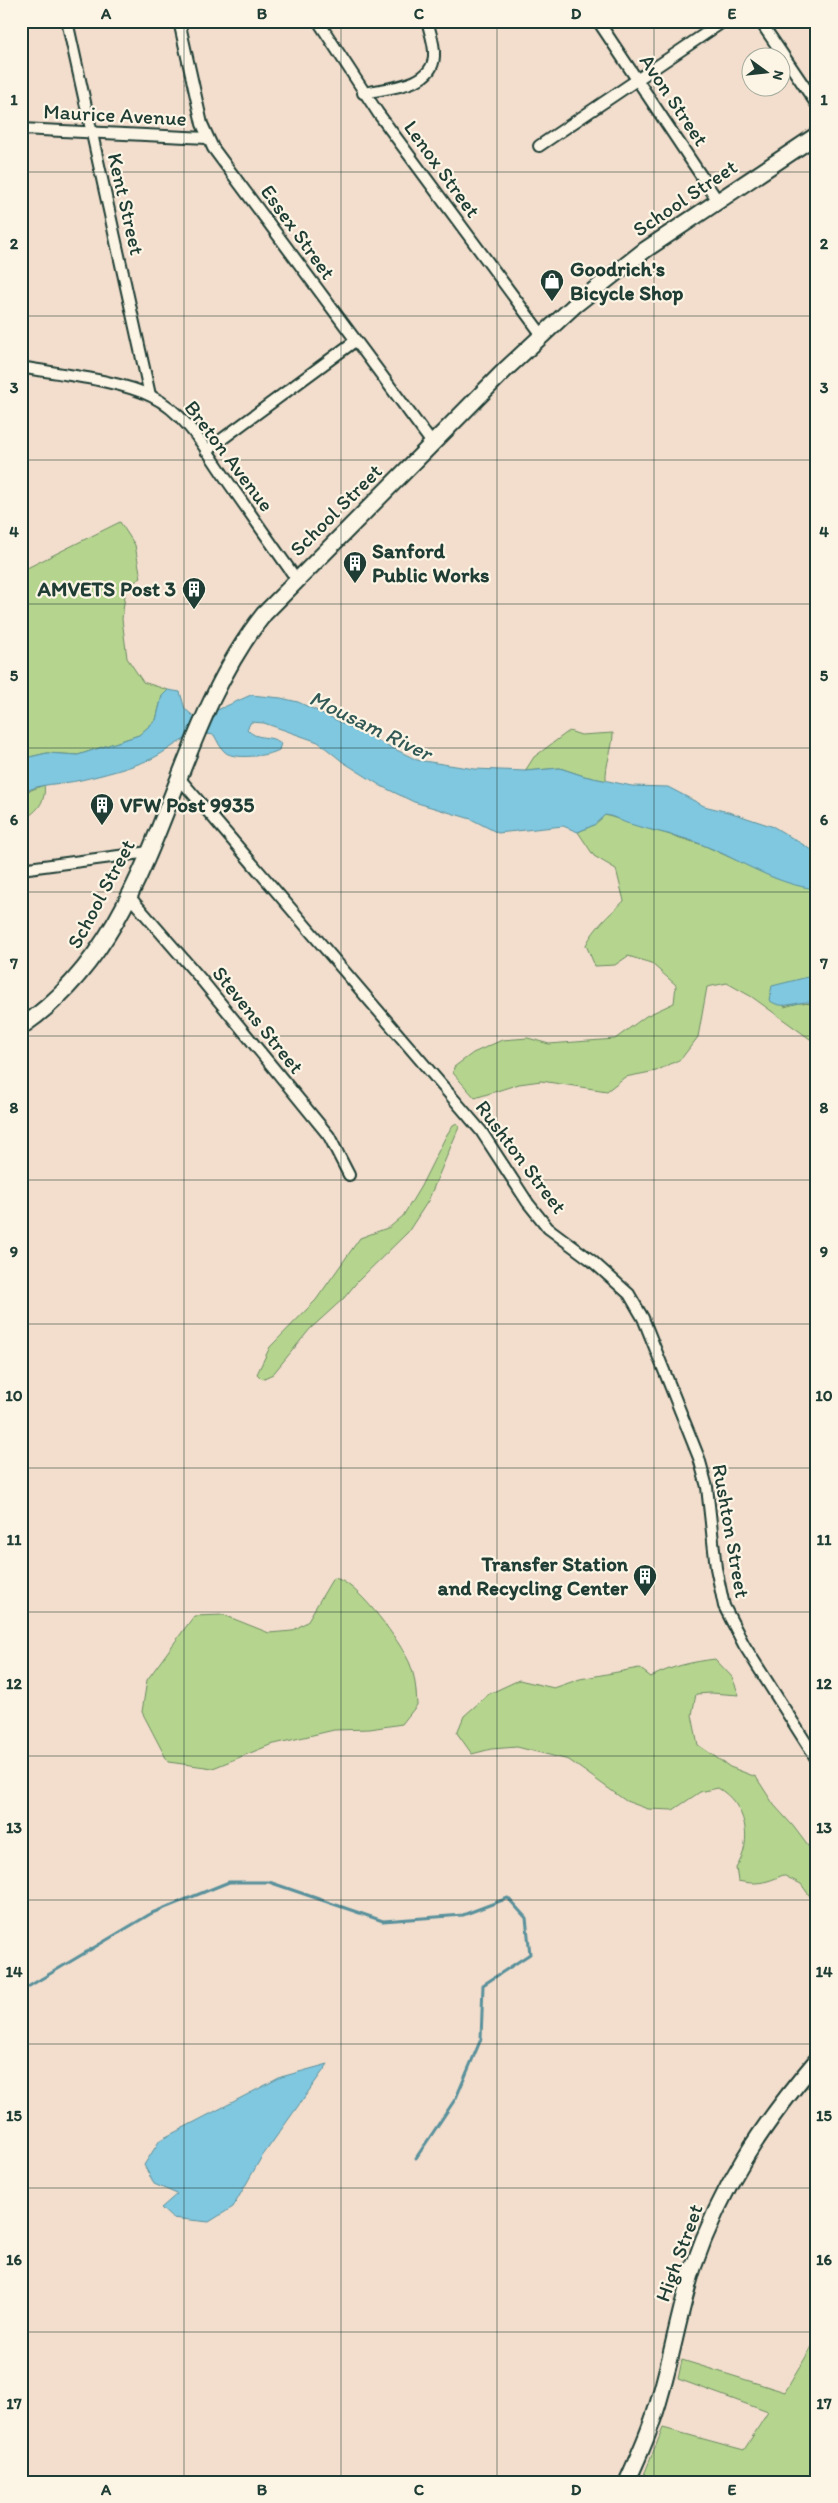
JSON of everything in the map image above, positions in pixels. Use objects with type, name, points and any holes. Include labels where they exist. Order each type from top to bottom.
[{"type":"street","name":"Kent Street","points":[[67,21],[150,395]]},
{"type":"street","name":"Essex Street","points":[[180,21],[202,124],[207,138],[220,159],[432,444]]},
{"type":"street","name":"Lenox Street","points":[[318,21],[363,93],[542,335]]},
{"type":"street","points":[[363,93],[415,82],[424,77],[433,64],[434,55],[428,21]]},
{"type":"street","name":"Avon Street","points":[[598,21],[718,201]]},
{"type":"street","points":[[539,146],[724,21]]},
{"type":"street","points":[[760,21],[817,105]]},
{"type":"street","name":"Maurice Avenue","points":[[21,129],[207,138]]},
{"type":"street","name":"School Street","points":[[21,1027],[58,998],[86,968],[104,942],[129,896],[149,852],[225,671],[243,641],[264,614],[542,335],[623,266],[817,135]]},
{"type":"street","points":[[206,451],[355,341]]},
{"type":"street","name":"Breton Avenue","points":[[21,367],[112,385],[150,395],[167,405],[184,422],[206,451],[297,580]]},
{"type":"street","name":"Rushton Street","points":[[180,779],[481,1131],[528,1203],[548,1228],[591,1260],[629,1294],[646,1327],[699,1458],[707,1487],[716,1568],[724,1606],[744,1645],[817,1760]]},
{"type":"street","points":[[21,869],[149,852]]},
{"type":"street","name":"Stevens Street","points":[[129,896],[200,978],[323,1129],[349,1175]]},
{"type":"street","name":"High Street","points":[[627,2482],[655,2415],[682,2302],[706,2233],[734,2173],[758,2134],[817,2060]]},
{"type":"green space","points":[[120,522],[135,545],[141,578],[126,587],[122,619],[127,658],[143,682],[168,690],[162,696],[156,720],[139,735],[78,755],[47,753],[21,759],[21,571]]},
{"type":"green space","points":[[569,731],[581,735],[613,733],[606,781],[560,768],[525,771],[534,757]]},
{"type":"green space","points":[[44,785],[44,796],[39,806],[31,814],[21,819],[21,794]]},
{"type":"green space","points":[[605,815],[703,845],[775,878],[817,889],[817,979],[808,977],[791,983],[784,1007],[799,1003],[817,1004],[817,1044],[752,997],[727,983],[707,987],[698,1037],[681,1059],[656,1071],[625,1077],[607,1091],[541,1081],[519,1084],[475,1098],[453,1073],[454,1067],[473,1053],[502,1040],[528,1038],[549,1044],[615,1039],[646,1016],[674,1003],[676,985],[651,963],[628,956],[615,965],[595,966],[586,945],[598,927],[624,901],[616,869],[594,856],[578,832],[594,825]]},
{"type":"green space","points":[[457,1123],[459,1127],[428,1201],[408,1232],[357,1282],[344,1298],[310,1329],[273,1374],[262,1379],[257,1374],[270,1347],[316,1300],[360,1238],[390,1227],[403,1216],[421,1186],[446,1136],[453,1125]]},
{"type":"green space","points":[[333,1578],[342,1581],[352,1588],[374,1610],[401,1647],[409,1662],[414,1680],[417,1705],[402,1724],[370,1729],[334,1730],[270,1745],[213,1768],[168,1762],[142,1712],[147,1680],[194,1616],[224,1615],[269,1633],[292,1631],[307,1622]]},
{"type":"green space","points":[[715,1659],[732,1677],[739,1695],[696,1694],[692,1715],[698,1745],[730,1767],[756,1777],[774,1805],[793,1826],[817,1858],[817,1906],[801,1884],[783,1875],[761,1882],[738,1881],[736,1868],[745,1846],[744,1824],[741,1813],[735,1803],[718,1788],[700,1792],[673,1810],[648,1809],[626,1801],[569,1760],[517,1747],[491,1749],[472,1754],[457,1733],[464,1716],[489,1694],[519,1680],[554,1688],[580,1679],[639,1668],[651,1677],[682,1665]]},
{"type":"green space","points":[[817,2338],[817,2482],[641,2482],[663,2428],[744,2450],[768,2412],[678,2379],[682,2360],[785,2392]]},
{"type":"water","points":[[168,690],[180,692],[185,709],[197,719],[251,695],[281,698],[298,702],[417,760],[475,769],[525,771],[560,768],[584,776],[632,786],[668,787],[704,806],[774,827],[817,853],[817,889],[787,883],[694,842],[605,815],[594,825],[578,832],[563,826],[498,833],[471,819],[414,802],[381,786],[343,762],[318,742],[264,723],[251,722],[247,729],[255,735],[277,740],[281,743],[279,750],[260,755],[235,756],[223,750],[214,735],[196,735],[181,741],[151,759],[134,765],[73,782],[35,787],[21,794],[21,759],[47,753],[78,755],[139,735],[156,720],[162,696]]},
{"type":"water","points":[[808,977],[817,979],[817,1004],[805,1002],[781,1005],[769,1000],[772,986]]},
{"type":"water","points":[[328,2064],[261,2158],[233,2207],[209,2222],[172,2218],[161,2208],[177,2194],[154,2184],[144,2165],[160,2140],[281,2077]]},
{"type":"waterway","points":[[21,1991],[152,1913],[229,1882],[269,1882],[383,1921],[463,1915],[508,1898],[526,1918],[530,1954],[483,1985],[481,2039],[456,2098],[416,2158]]},
{"type":"place","name":"Goodrich's Bicycle Shop","points":[[552,302]]},
{"type":"place","name":"Sanford Public Works","points":[[355,584]]},
{"type":"place","name":"AMVETS Post 3","points":[[194,610]]},
{"type":"place","name":"VFW Post 9935","points":[[102,826]]},
{"type":"place","name":"Transfer Station and Recycling Center","points":[[645,1597]]},
{"type":"water label","name":"Mousam River","points":[[371,725]]}]
